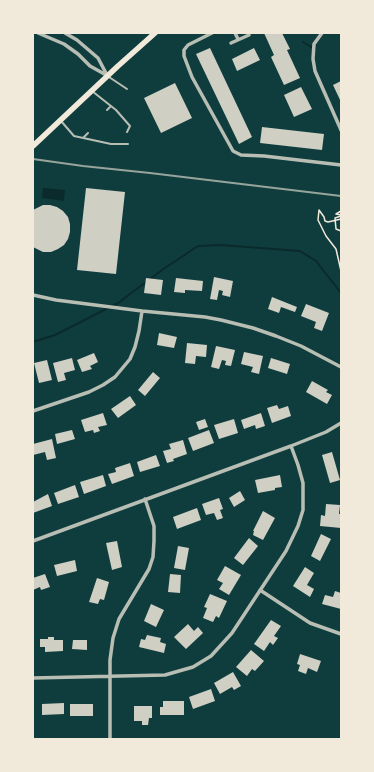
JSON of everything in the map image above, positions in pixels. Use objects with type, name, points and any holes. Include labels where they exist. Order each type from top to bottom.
[{"type":"main road","points":[[33,146],[155,33]]},
{"type":"street","points":[[38,33],[64,44],[78,54],[90,66],[108,76]]},
{"type":"street","points":[[212,33],[188,45],[184,50],[184,56],[192,77],[233,152],[241,155],[264,156],[341,165]]},
{"type":"street","points":[[235,33],[238,40]]},
{"type":"street","points":[[322,33],[314,44],[313,59],[315,71],[341,130]]},
{"type":"street","points":[[64,44],[68,34],[98,58],[108,76]]},
{"type":"street","points":[[230,43],[249,36]]},
{"type":"street","points":[[33,295],[56,300],[205,317],[254,328],[301,346],[341,367]]},
{"type":"street","points":[[33,411],[89,392],[104,385],[115,377],[130,359],[135,347],[142,311]]},
{"type":"street","points":[[33,541],[291,446],[326,432],[341,423]]},
{"type":"street","points":[[33,678],[165,675],[182,671],[202,662],[218,649],[229,637],[291,543],[301,518],[304,501],[303,483],[291,446]]},
{"type":"street","points":[[110,739],[110,649],[121,615],[149,569],[153,557],[154,526],[145,499]]},
{"type":"street","points":[[260,590],[310,623],[341,634]]},
{"type":"lane","points":[[108,76],[127,89]]},
{"type":"lane","points":[[92,92],[111,106],[130,126],[127,132]]},
{"type":"lane","points":[[107,110],[111,106]]},
{"type":"lane","points":[[60,120],[74,136],[111,144],[128,144]]},
{"type":"lane","points":[[83,138],[88,133]]},
{"type":"path","points":[[341,217],[335,218],[335,220],[328,222],[325,221],[319,210],[318,220],[326,236],[336,249],[341,271]]},
{"type":"path","points":[[341,211],[336,214],[341,217]]},
{"type":"path","points":[[335,220],[336,229],[341,231]]},
{"type":"water","points":[[43,188],[65,190],[64,201],[42,198]]},
{"type":"building","points":[[264,33],[282,33],[290,49],[287,50],[300,78],[284,85],[271,57],[274,55]]},
{"type":"building","points":[[210,48],[252,137],[239,144],[196,54]]},
{"type":"building","points":[[254,48],[260,60],[237,71],[232,59]]},
{"type":"building","points":[[341,81],[341,102],[333,85]]},
{"type":"building","points":[[175,83],[192,118],[161,133],[144,98]]},
{"type":"building","points":[[301,87],[312,109],[294,117],[284,95]]},
{"type":"building","points":[[262,127],[324,134],[322,150],[260,143]]},
{"type":"building","points":[[86,188],[125,192],[116,274],[77,270]]},
{"type":"building","points":[[43,205],[57,207],[63,211],[68,217],[70,224],[68,239],[64,245],[51,252],[43,252],[33,247],[33,210]]},
{"type":"building","points":[[214,277],[233,281],[230,297],[222,295],[223,291],[219,290],[217,300],[210,299]]},
{"type":"building","points":[[146,278],[163,280],[161,295],[144,293]]},
{"type":"building","points":[[176,278],[203,281],[202,291],[185,290],[185,293],[174,292]]},
{"type":"building","points":[[272,297],[297,307],[295,312],[281,307],[279,313],[268,309]]},
{"type":"building","points":[[306,304],[329,313],[322,331],[314,328],[316,322],[301,316]]},
{"type":"building","points":[[159,333],[177,337],[174,348],[157,345]]},
{"type":"building","points":[[187,343],[207,345],[206,357],[196,356],[195,364],[185,363]]},
{"type":"building","points":[[216,346],[235,350],[231,366],[225,365],[226,361],[222,360],[219,369],[211,367]]},
{"type":"building","points":[[244,352],[263,356],[259,374],[251,372],[253,367],[241,364]]},
{"type":"building","points":[[94,353],[98,362],[90,366],[92,369],[82,372],[77,360]]},
{"type":"building","points":[[72,358],[75,370],[64,373],[66,380],[58,382],[53,363]]},
{"type":"building","points":[[271,358],[290,364],[287,374],[268,368]]},
{"type":"building","points":[[47,360],[52,380],[39,383],[34,363]]},
{"type":"building","points":[[153,372],[160,378],[145,396],[138,390]]},
{"type":"building","points":[[312,381],[328,390],[326,392],[332,395],[327,404],[306,392]]},
{"type":"building","points":[[130,396],[136,405],[118,418],[111,409]]},
{"type":"building","points":[[277,405],[279,409],[288,406],[291,416],[272,423],[267,408]]},
{"type":"building","points":[[103,413],[107,425],[98,427],[100,431],[94,433],[93,430],[85,432],[81,420]]},
{"type":"building","points":[[261,413],[265,426],[256,429],[255,425],[244,429],[241,420]]},
{"type":"building","points":[[205,419],[208,427],[199,430],[196,422]]},
{"type":"building","points":[[234,419],[238,433],[219,439],[214,425]]},
{"type":"building","points":[[72,430],[75,439],[57,444],[55,434]]},
{"type":"building","points":[[209,430],[214,443],[193,451],[188,438]]},
{"type":"building","points":[[52,439],[56,458],[47,460],[45,452],[33,455],[33,444]]},
{"type":"building","points":[[183,440],[187,454],[167,463],[163,451],[171,449],[169,444]]},
{"type":"building","points":[[332,452],[340,480],[330,483],[322,455]]},
{"type":"building","points":[[156,455],[160,466],[140,472],[137,462]]},
{"type":"building","points":[[130,463],[134,476],[112,484],[108,474],[116,472],[115,468]]},
{"type":"building","points":[[103,475],[106,486],[84,494],[80,482]]},
{"type":"building","points":[[280,475],[282,487],[275,488],[275,490],[258,493],[255,480]]},
{"type":"building","points":[[75,485],[79,497],[58,504],[54,493]]},
{"type":"building","points":[[240,491],[245,500],[234,507],[229,498]]},
{"type":"building","points":[[48,494],[52,506],[33,513],[33,502]]},
{"type":"building","points":[[219,498],[223,509],[220,510],[223,518],[217,520],[214,513],[206,515],[202,504]]},
{"type":"building","points":[[326,504],[340,505],[339,514],[341,514],[341,528],[320,526],[321,515],[325,516]]},
{"type":"building","points":[[197,508],[201,520],[177,529],[173,517]]},
{"type":"building","points":[[263,511],[275,518],[263,540],[253,535],[253,531]]},
{"type":"building","points":[[321,534],[331,539],[320,561],[311,556]]},
{"type":"building","points":[[249,538],[258,546],[243,565],[234,558]]},
{"type":"building","points":[[117,541],[122,567],[112,570],[106,543]]},
{"type":"building","points":[[178,546],[189,548],[185,570],[174,568]]},
{"type":"building","points":[[75,560],[77,571],[57,576],[54,565]]},
{"type":"building","points":[[225,566],[241,575],[229,595],[219,589],[223,583],[217,580]]},
{"type":"building","points":[[305,567],[314,573],[307,585],[314,589],[310,597],[293,586]]},
{"type":"building","points":[[45,574],[50,587],[41,590],[40,587],[33,590],[33,578]]},
{"type":"building","points":[[170,574],[181,575],[180,593],[168,592]]},
{"type":"building","points":[[97,578],[109,582],[104,600],[100,599],[98,604],[89,602]]},
{"type":"building","points":[[335,591],[341,593],[341,609],[322,604],[325,595],[333,597]]},
{"type":"building","points":[[210,594],[227,601],[219,618],[216,616],[213,622],[203,618],[207,608],[204,607]]},
{"type":"building","points":[[151,604],[164,610],[156,627],[144,621]]},
{"type":"building","points":[[271,620],[281,626],[274,636],[278,638],[273,645],[270,642],[264,651],[254,644]]},
{"type":"building","points":[[188,624],[194,631],[198,627],[203,633],[186,649],[174,637]]},
{"type":"building","points":[[147,635],[161,638],[160,642],[166,644],[164,653],[139,647],[141,639],[145,640]]},
{"type":"building","points":[[48,637],[54,637],[54,640],[63,640],[63,651],[45,652],[45,647],[40,647],[40,639],[48,639]]},
{"type":"building","points":[[73,640],[87,640],[87,650],[72,649]]},
{"type":"building","points":[[251,650],[264,661],[255,671],[252,669],[247,676],[236,667]]},
{"type":"building","points":[[300,654],[321,661],[317,672],[308,668],[306,674],[298,671],[300,665],[297,664]]},
{"type":"building","points":[[233,672],[241,686],[234,690],[232,687],[220,694],[214,683]]},
{"type":"building","points":[[211,689],[215,701],[193,709],[189,697]]},
{"type":"building","points":[[163,701],[184,701],[184,715],[160,715],[160,707],[163,707]]},
{"type":"building","points":[[64,703],[64,714],[42,715],[42,704]]},
{"type":"building","points":[[70,704],[93,704],[93,716],[70,716]]},
{"type":"building","points":[[134,706],[152,706],[152,718],[149,718],[148,725],[142,725],[142,721],[134,721]]},
{"type":"waterway","points":[[303,42],[313,48]]},
{"type":"waterway","points":[[33,342],[55,335],[118,303],[162,270],[198,246],[221,245],[300,251],[316,261],[341,293]]},
{"type":"railway","points":[[33,159],[341,196]]}]
